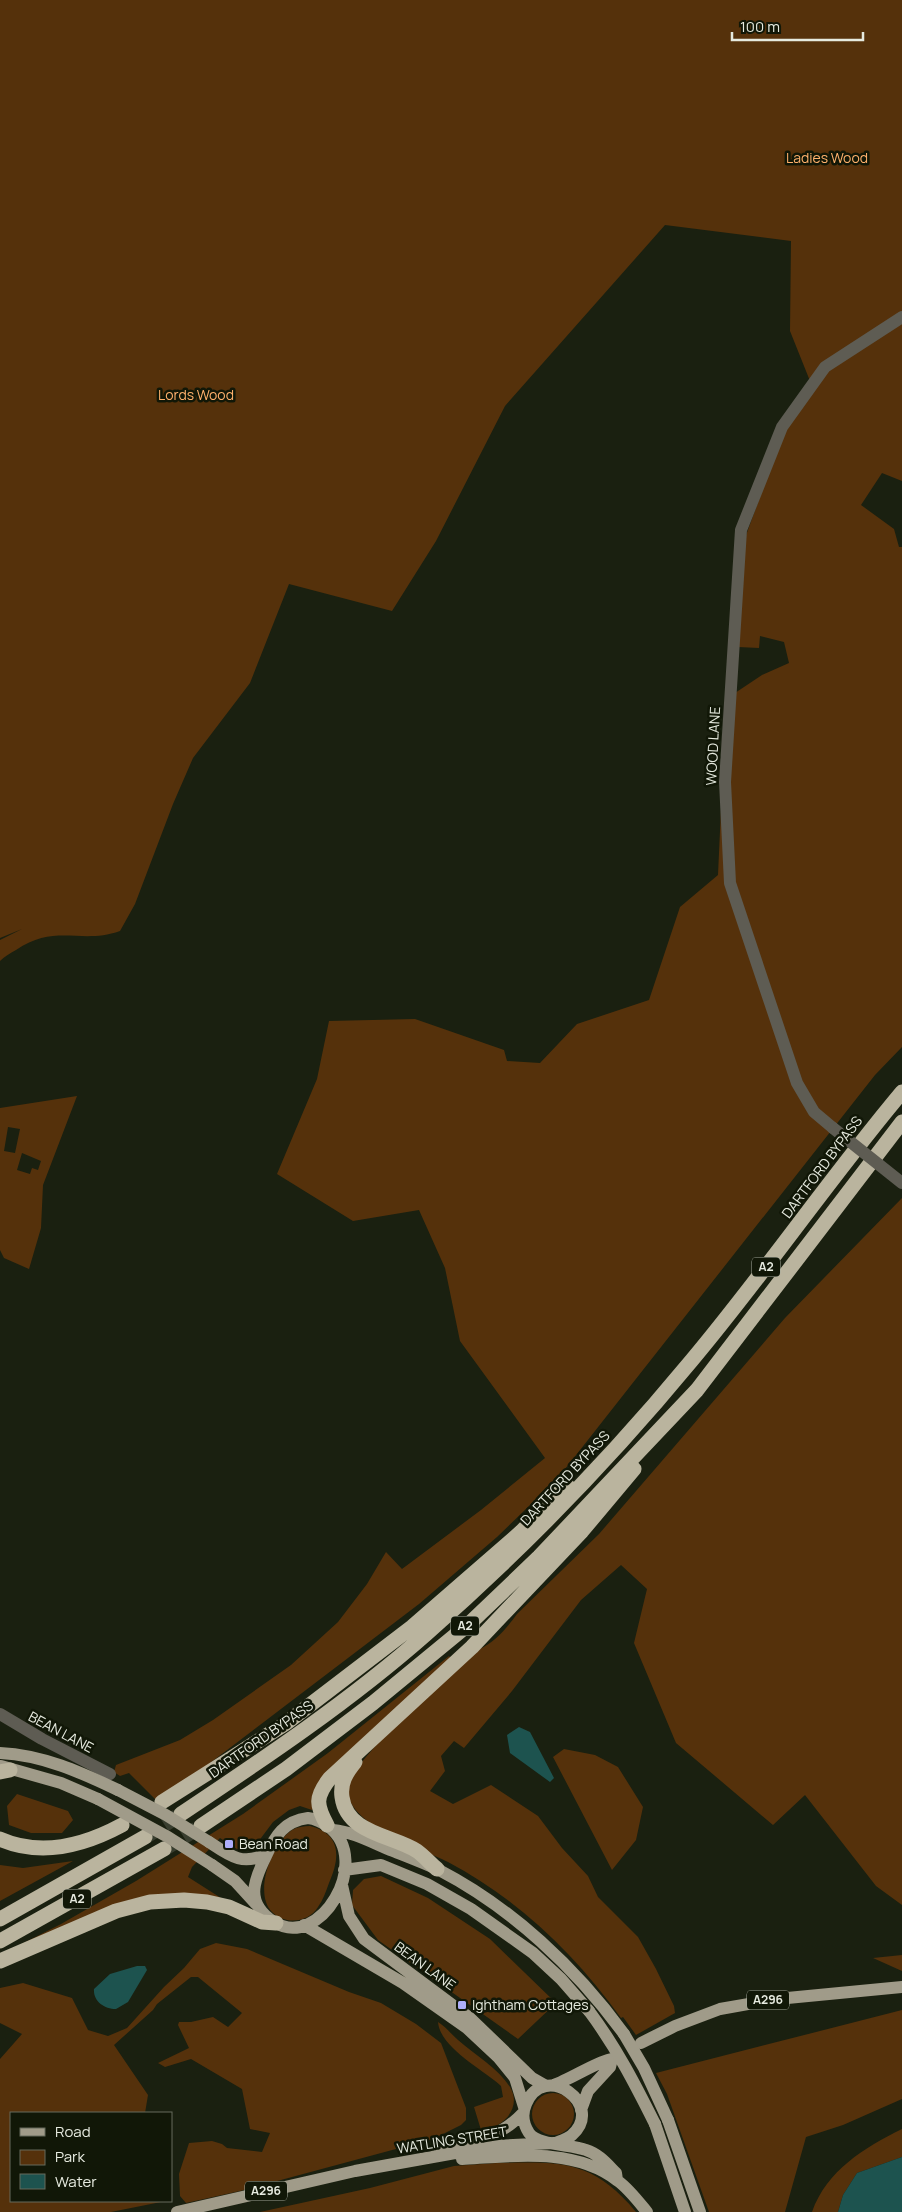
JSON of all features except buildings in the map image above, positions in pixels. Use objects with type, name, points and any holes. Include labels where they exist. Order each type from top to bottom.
[{"type":"highway","name":"DARTFORD BYPASS","points":[[180,1814],[272,1754],[366,1683],[425,1635],[524,1544],[624,1439],[693,1359],[788,1239],[861,1141],[902,1092]]},
{"type":"highway","name":"A2","points":[[201,1826],[286,1768],[373,1704],[462,1630],[539,1557],[697,1390],[902,1122]]},
{"type":"highway","points":[[330,1828],[318,1807],[320,1792],[332,1776],[472,1647],[582,1531],[611,1498],[697,1390]]},
{"type":"highway","name":"A2","points":[[162,1802],[285,1724],[412,1627],[520,1532],[589,1462],[624,1439]]},
{"type":"highway","points":[[359,1752],[342,1785],[342,1798],[347,1812],[366,1829],[416,1851],[437,1869]]},
{"type":"highway","points":[[0,1839],[25,1847],[62,1847],[93,1838],[122,1825]]},
{"type":"highway","name":"A2","points":[[0,1918],[145,1837]]},
{"type":"highway","name":"A2","points":[[0,1941],[164,1849]]},
{"type":"highway","points":[[0,1961],[116,1912],[150,1902],[184,1900],[207,1902],[229,1908],[262,1922],[276,1923]]},
{"type":"main road","name":"BEAN LANE","points":[[0,1753],[13,1754],[64,1766],[161,1812],[239,1859],[252,1860],[267,1854]]},
{"type":"main road","points":[[3,1769],[61,1783],[98,1799],[168,1836],[235,1881],[257,1906],[276,1923],[288,1926],[304,1925],[318,1919],[328,1909],[338,1893],[344,1870],[344,1845],[340,1838],[330,1828],[317,1820],[308,1818],[291,1823],[278,1833],[255,1880],[254,1895],[257,1906]]},
{"type":"main road","points":[[330,1828],[349,1832],[437,1869],[484,1897],[517,1922],[564,1963],[593,2006],[655,2124],[685,2212]]},
{"type":"main road","points":[[344,1870],[381,1865],[427,1884],[472,1909],[533,1953],[624,2034],[644,2068],[668,2120],[700,2212]]},
{"type":"main road","name":"BEAN LANE","points":[[344,1870],[342,1894],[350,1919],[362,1937],[377,1951],[465,2014],[484,2030],[532,2078],[550,2086]]},
{"type":"main road","name":"BEAN LANE","points":[[304,1925],[403,1983],[467,2028],[498,2057],[515,2078],[524,2110]]},
{"type":"main road","name":"A296","points":[[641,2043],[720,2009],[777,1999],[902,1987]]},
{"type":"main road","points":[[581,2110],[588,2091],[610,2067],[612,2060],[606,2060],[578,2075],[532,2093],[524,2110],[526,2128],[532,2137],[575,2146],[593,2153],[616,2173],[618,2180]]},
{"type":"main road","points":[[550,2086],[563,2087],[572,2093],[578,2100],[581,2110],[581,2120],[578,2129],[571,2136],[554,2143]]},
{"type":"main road","name":"WATLING STREET","points":[[355,2171],[366,2166],[496,2134],[510,2126],[524,2110]]},
{"type":"main road","name":"WATLING STREET","points":[[177,2212],[355,2171],[494,2146],[554,2143]]},
{"type":"main road","points":[[355,2171],[374,2173],[440,2160],[528,2156],[570,2158],[618,2180],[647,2212]]},
{"type":"street","name":"WOOD LANE","points":[[902,317],[825,367],[782,427],[740,530],[725,782],[730,883],[797,1083],[814,1112],[902,1183]]},
{"type":"street","name":"BEAN LANE","points":[[1,1717],[42,1739],[110,1770]]},
{"type":"green space","points":[[0,0],[902,0],[902,481],[882,473],[861,505],[894,529],[899,547],[902,547],[902,1047],[875,1075],[558,1478],[497,1537],[419,1604],[189,1779],[156,1800],[129,1773],[120,1776],[114,1772],[116,1765],[180,1740],[213,1720],[291,1665],[338,1622],[367,1584],[386,1552],[402,1569],[481,1510],[545,1458],[460,1341],[445,1268],[419,1210],[353,1221],[277,1174],[317,1079],[329,1021],[415,1019],[504,1050],[507,1061],[540,1063],[577,1024],[649,1000],[680,907],[718,875],[726,699],[762,675],[789,663],[784,642],[760,636],[759,648],[738,647],[745,538],[779,445],[810,381],[790,331],[791,241],[665,225],[505,406],[436,541],[392,611],[289,584],[250,683],[193,758],[173,804],[135,904],[120,931],[106,935],[44,938],[30,942],[0,961],[0,940],[22,929],[0,938]]},
{"type":"green space","points":[[77,1096],[43,1185],[41,1228],[29,1269],[4,1258],[0,1250],[0,1108]],"holes":[[[8,1127],[20,1129],[15,1153],[4,1151]],[[22,1153],[41,1161],[38,1170],[32,1168],[30,1174],[17,1170]]]},
{"type":"green space","points":[[902,1198],[902,1905],[876,1886],[805,1795],[773,1825],[676,1743],[634,1643],[647,1589],[621,1565],[581,1600],[512,1691],[464,1748],[454,1741],[441,1756],[445,1771],[430,1791],[453,1804],[491,1785],[538,1816],[562,1848],[588,1876],[598,1897],[638,1937],[656,1969],[674,2006],[675,2013],[636,2035],[623,2017],[621,2018],[565,1950],[544,1930],[498,1893],[474,1877],[372,1824],[351,1803],[348,1790],[353,1776],[382,1739],[425,1697],[478,1650],[500,1635],[517,1614],[599,1534],[785,1318]]},
{"type":"green space","points":[[449,1656],[451,1658],[396,1711],[312,1810],[300,1806],[289,1810],[273,1822],[251,1849],[237,1849],[220,1838],[192,1867],[188,1877],[221,1898],[192,1894],[0,1955],[61,1924],[136,1881],[243,1814],[328,1753]]},
{"type":"green space","points":[[564,1749],[595,1755],[618,1767],[643,1807],[636,1840],[612,1870],[553,1757]]},
{"type":"green space","points":[[17,1794],[68,1811],[73,1820],[62,1833],[31,1833],[9,1825],[7,1806]]},
{"type":"green space","points":[[310,1826],[328,1835],[333,1841],[336,1848],[336,1856],[333,1874],[323,1898],[314,1912],[302,1919],[283,1919],[272,1912],[267,1904],[264,1893],[267,1869],[285,1836],[294,1829]]},
{"type":"green space","points":[[73,1861],[0,1901],[0,1865],[23,1868]]},
{"type":"green space","points":[[381,1876],[428,1898],[490,1939],[556,2003],[518,2039],[378,1940],[352,1905],[353,1890],[364,1879]]},
{"type":"green space","points":[[216,1943],[247,1949],[349,1992],[381,2003],[416,2024],[441,2043],[466,2108],[466,2120],[461,2125],[433,2139],[240,2191],[186,2203],[180,2196],[179,2174],[189,2143],[212,2141],[222,2144],[227,2148],[262,2152],[270,2133],[250,2129],[242,2089],[191,2059],[165,2067],[158,2063],[189,2048],[178,2025],[179,2022],[191,2022],[213,2017],[228,2027],[242,2013],[198,1977],[191,1977],[157,2004],[153,2010],[114,2045],[148,2095],[145,2112],[10,2112],[10,2202],[161,2202],[111,2212],[0,2212],[0,2059],[22,2034],[0,2023],[0,1988],[23,1983],[72,1998],[88,2030],[108,2036],[127,2028],[200,1949]]},
{"type":"green space","points":[[902,1955],[902,1971],[873,1958]]},
{"type":"green space","points":[[902,2010],[902,2099],[843,2125],[806,2137],[785,2212],[709,2212],[667,2094],[656,2073]]},
{"type":"green space","points":[[438,2022],[493,2068],[510,2087],[514,2103],[512,2110],[496,2126],[481,2130],[474,2107],[503,2097],[501,2086],[464,2058],[446,2041]]},
{"type":"green space","points":[[557,2093],[565,2096],[571,2102],[574,2114],[571,2126],[565,2132],[549,2135],[541,2132],[535,2126],[532,2110],[535,2102],[541,2096]]},
{"type":"green space","points":[[902,2129],[902,2157],[857,2173],[843,2195],[838,2212],[812,2212],[827,2184],[837,2172],[874,2144]]},
{"type":"green space","points":[[539,2163],[574,2167],[605,2182],[636,2212],[260,2212],[370,2188],[454,2166]]},
{"type":"water","points":[[519,1727],[530,1732],[554,1778],[550,1782],[510,1753],[507,1735]]},
{"type":"water","points":[[137,1966],[145,1966],[147,1970],[128,2002],[116,2009],[112,2009],[97,2001],[94,1989],[110,1974]]},
{"type":"water","points":[[902,2157],[902,2212],[838,2212],[843,2195],[857,2173]]},
{"type":"tunnel","points":[[145,1837],[181,1814]]},
{"type":"tunnel","points":[[164,1849],[201,1826]]},
{"type":"place","name":"Bean Road","points":[[229,1844]]},
{"type":"place","name":"Ightham Cottages","points":[[462,2005]]},
{"type":"park label","name":"Ladies Wood","points":[[827,158]]},
{"type":"park label","name":"Lords Wood","points":[[196,395]]}]
